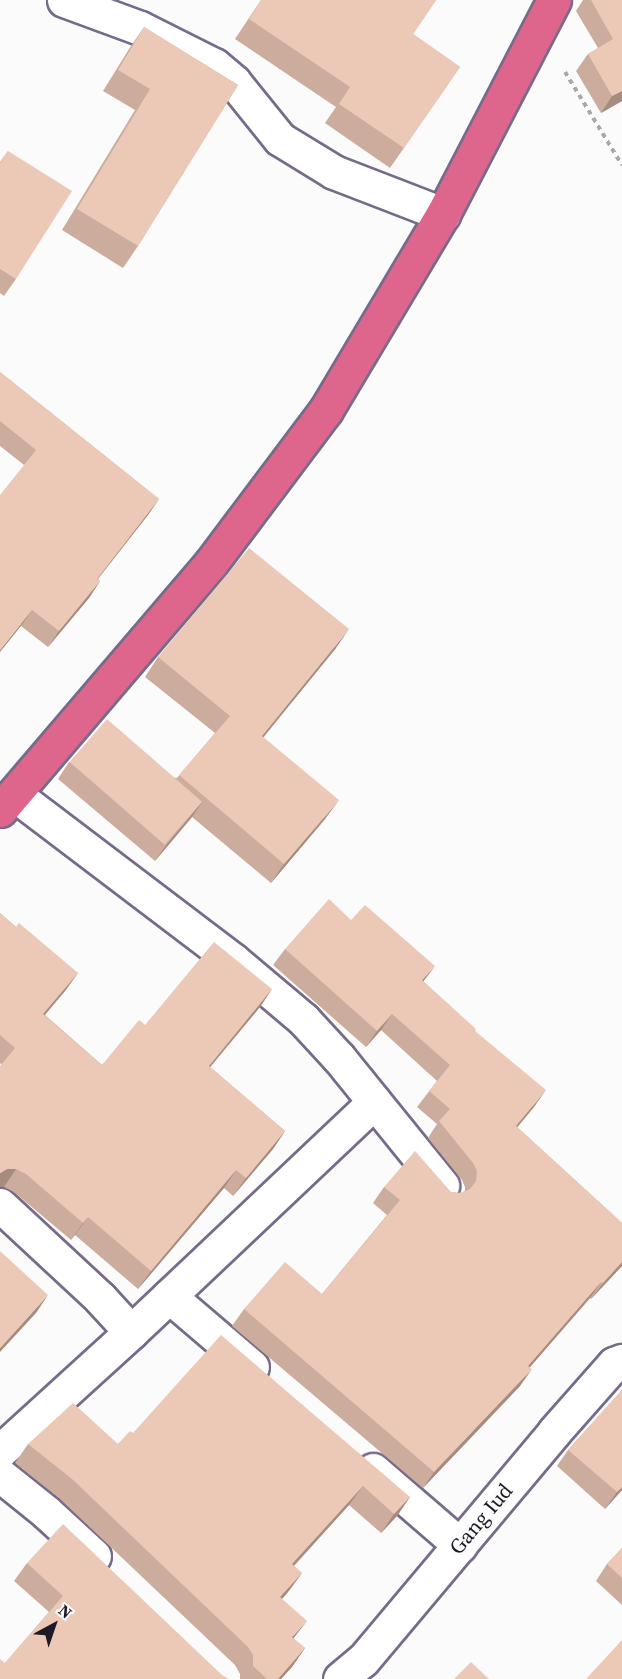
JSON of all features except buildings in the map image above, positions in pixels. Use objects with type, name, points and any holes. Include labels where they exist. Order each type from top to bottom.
[{"type":"highway","points":[[7,802],[211,564],[326,410],[443,214],[554,0]]},
{"type":"street","points":[[64,0],[140,28],[214,65],[234,82],[280,139],[334,172],[443,214]]},
{"type":"street","points":[[7,802],[233,960],[303,1019],[339,1058],[447,1191]]},
{"type":"street","points":[[0,1451],[131,1332],[374,1102]]},
{"type":"street","points":[[0,1205],[100,1298],[131,1332]]},
{"type":"street","points":[[169,1296],[278,1389]]},
{"type":"street","name":"Gang Iud","points":[[340,1679],[363,1660],[594,1387],[614,1364],[622,1361]]},
{"type":"street","points":[[351,1451],[460,1545]]},
{"type":"street","points":[[0,1475],[46,1512],[114,1575]]},
{"type":"path","points":[[538,28],[622,165]]}]
